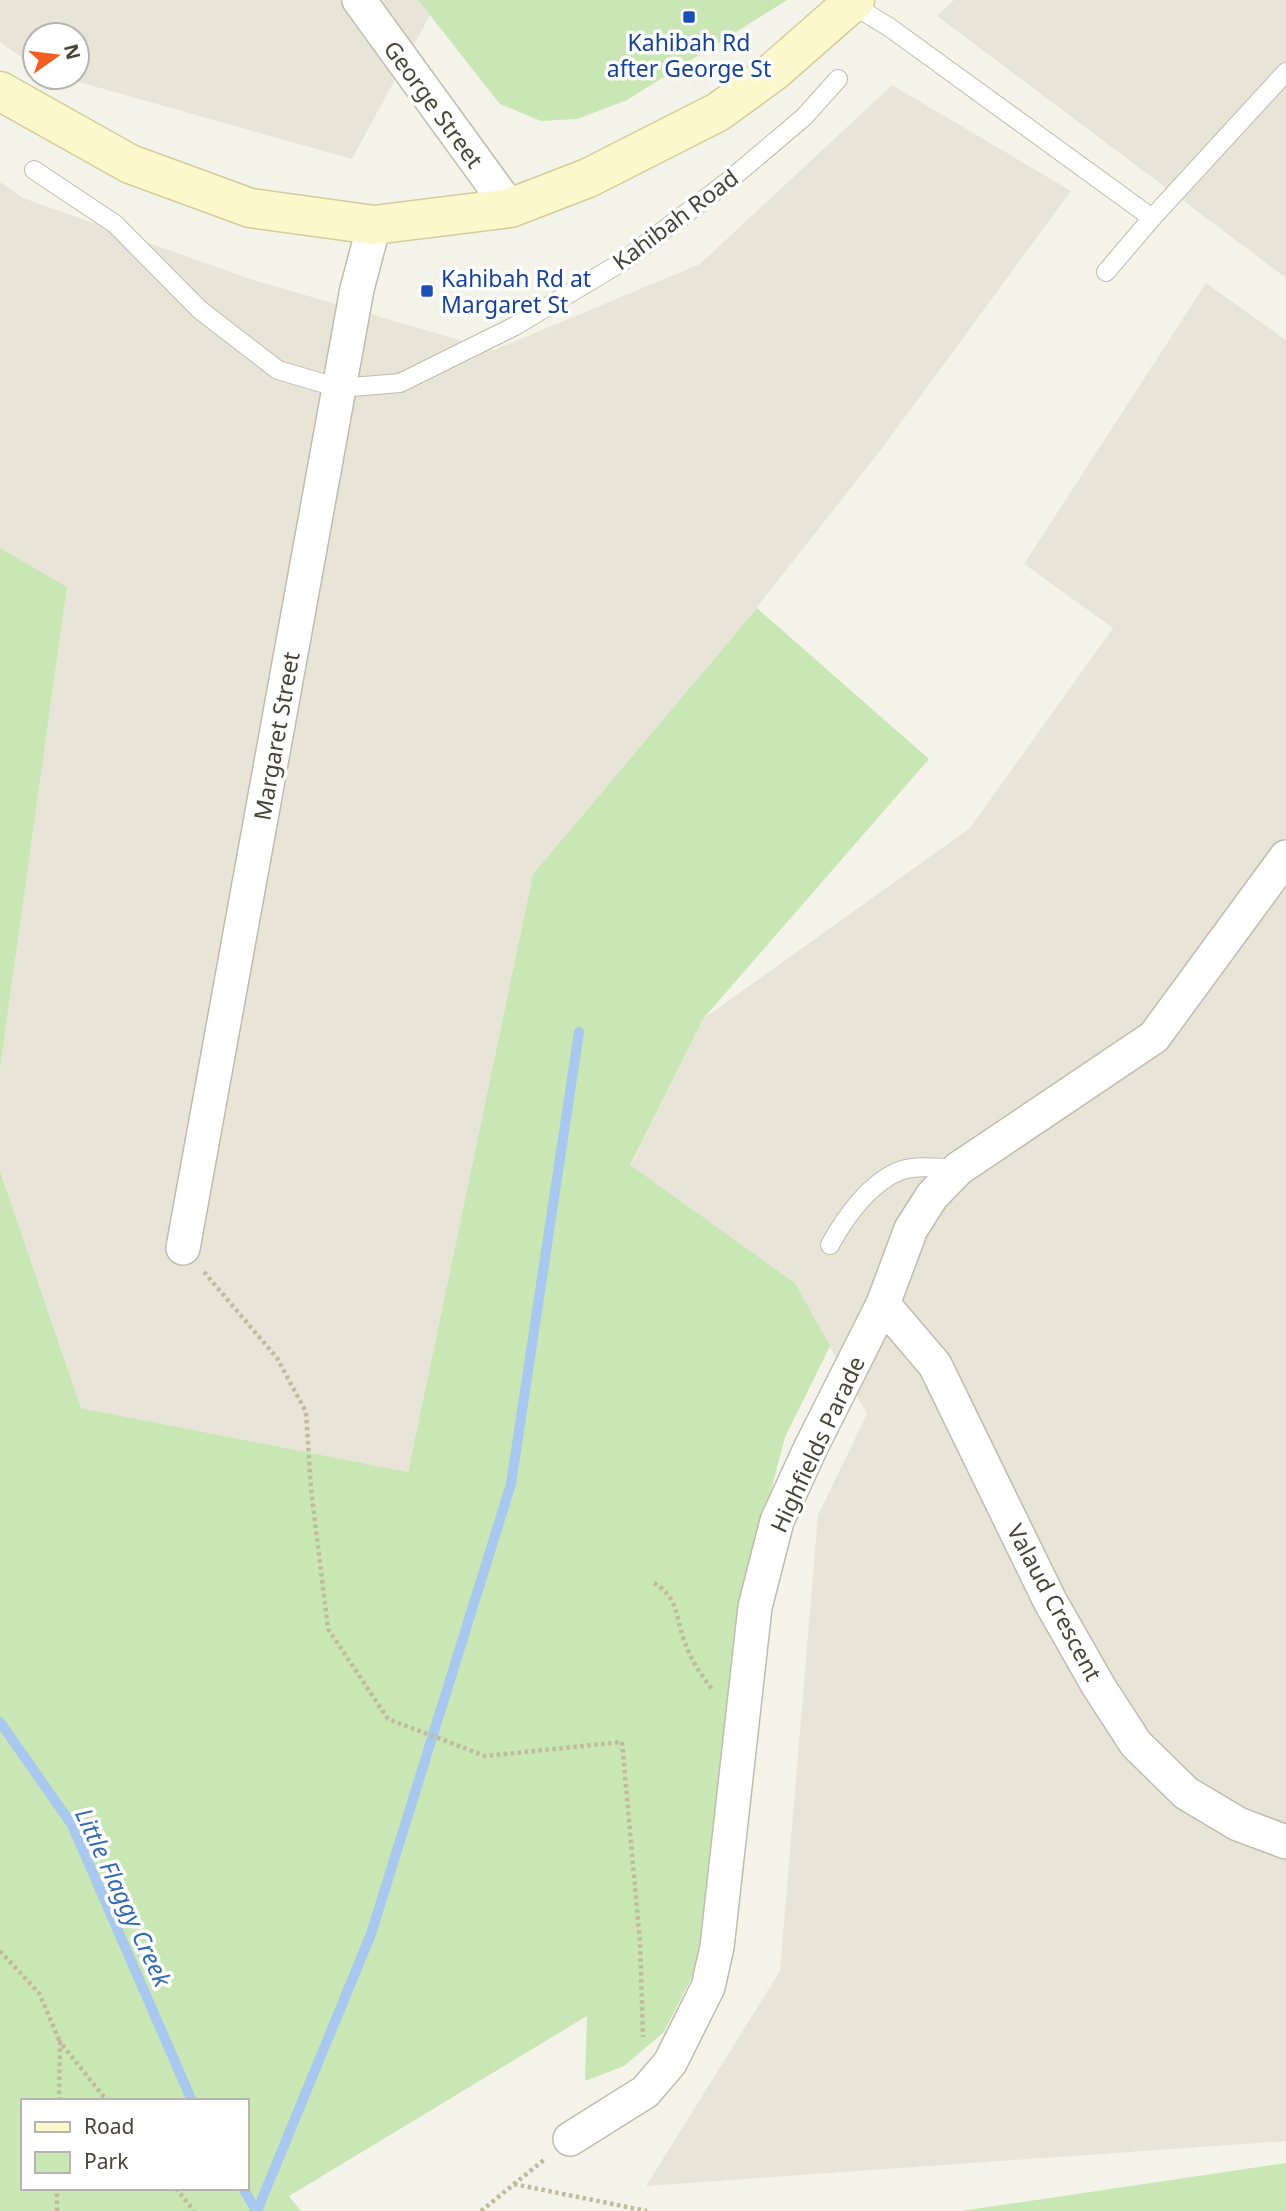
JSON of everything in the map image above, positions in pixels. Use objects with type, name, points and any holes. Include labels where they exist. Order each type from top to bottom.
[{"type":"main road","points":[[0,91],[130,164],[250,208],[374,225],[510,208],[588,178],[718,112],[773,72],[853,2]]},
{"type":"street","name":"George Street","points":[[359,0],[510,208]]},
{"type":"street","name":"Margaret Street","points":[[183,1248],[357,289],[374,225]]},
{"type":"street","name":"Highfields Parade","points":[[570,2139],[645,2092],[670,2063],[708,1987],[718,1947],[755,1607],[777,1521],[811,1447],[884,1304],[911,1228],[932,1196],[958,1169],[1154,1037],[1286,857]]},
{"type":"street","name":"Valaud Crescent","points":[[884,1304],[935,1365],[1050,1601],[1136,1744],[1186,1793],[1238,1824],[1286,1842]]},
{"type":"lane","points":[[853,2],[1152,218]]},
{"type":"lane","points":[[1107,272],[1152,218],[1286,72]]},
{"type":"lane","name":"Kahibah Road","points":[[34,170],[115,224],[200,310],[278,370],[340,388],[400,383],[515,326],[622,262],[726,183],[804,117],[838,79]]},
{"type":"lane","points":[[830,1245],[842,1222],[869,1191],[902,1170],[929,1167],[958,1169]]},
{"type":"path","points":[[183,1248],[277,1359],[306,1412],[311,1489],[328,1629],[388,1719],[485,1756],[622,1742],[640,1942],[643,2038]]},
{"type":"path","points":[[654,1583],[666,1590],[673,1600],[690,1655],[705,1681],[724,1699],[744,1704]]},
{"type":"path","points":[[0,1951],[39,1993],[60,2042],[105,2099]]},
{"type":"path","points":[[59,2099],[60,2042]]},
{"type":"path","points":[[481,2211],[570,2139]]},
{"type":"path","points":[[514,2184],[647,2211]]},
{"type":"path","points":[[57,2190],[57,2211]]},
{"type":"path","points":[[178,2190],[194,2211]]},
{"type":"shaded area","points":[[0,0],[418,0],[430,15],[352,159],[91,85],[91,21],[21,21],[21,57],[0,42]]},
{"type":"shaded area","points":[[954,0],[1286,0],[1286,278],[937,16]]},
{"type":"shaded area","points":[[892,85],[1071,191],[883,447],[746,621],[533,874],[408,1472],[81,1408],[0,1171],[0,1069],[67,587],[0,548],[0,182],[23,198],[253,280],[494,350],[700,264]]},
{"type":"shaded area","points":[[1206,283],[1286,340],[1286,2141],[646,2186],[780,1971],[818,1515],[867,1414],[795,1283],[630,1166],[703,1019],[970,828],[1113,628],[1024,564]]},
{"type":"green space","points":[[418,0],[787,0],[627,100],[577,119],[541,121],[500,104]]},
{"type":"green space","points":[[0,548],[67,587],[0,1069]]},
{"type":"green space","points":[[757,608],[929,759],[703,1019],[630,1165],[795,1283],[830,1346],[785,1437],[744,1594],[707,1874],[700,1961],[664,2032],[624,2066],[585,2081],[587,2016],[289,2196],[301,2211],[0,2211],[0,1171],[81,1408],[408,1472],[533,874]]},
{"type":"green space","points":[[1286,2163],[1286,2211],[961,2211]]},
{"type":"waterway","points":[[257,2211],[371,1934],[511,1484],[579,1032]]},
{"type":"waterway","name":"Little Flaggy Creek","points":[[0,1722],[72,1825],[191,2099]]},
{"type":"waterway","name":"Little Flaggy Creek","points":[[244,2190],[256,2211]]},
{"type":"place","name":"Kahibah Rd after George St","points":[[689,17]]},
{"type":"place","name":"Kahibah Rd at Margaret St","points":[[427,291]]}]
